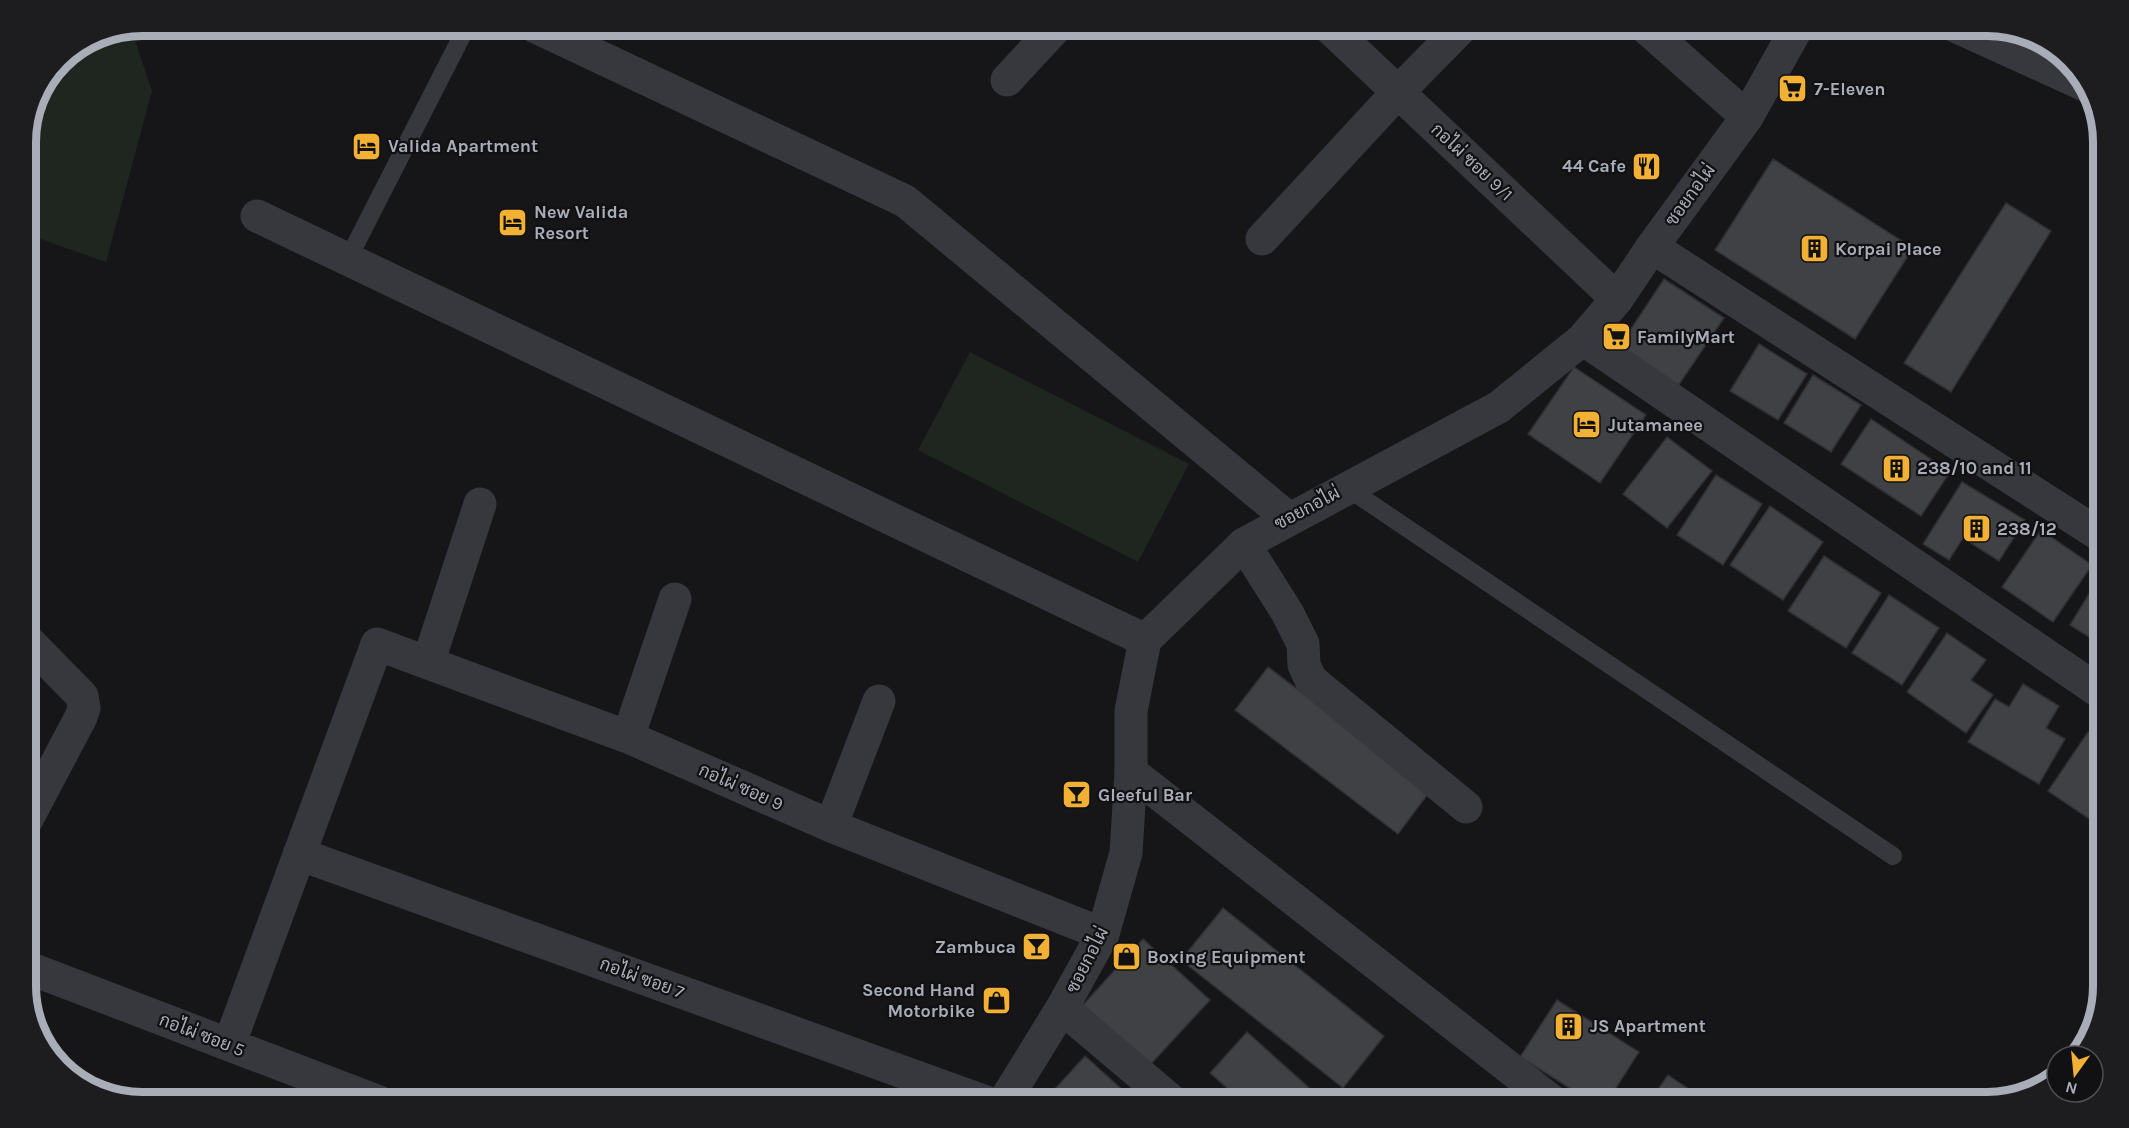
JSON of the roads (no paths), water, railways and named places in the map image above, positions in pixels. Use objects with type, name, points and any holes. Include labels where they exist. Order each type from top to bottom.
[{"type":"street","points":[[555,36],[905,201],[1288,518]]},
{"type":"street","points":[[1007,80],[1048,36]]},
{"type":"street","name":"กอไผ่ ซอย 9/1","points":[[1339,36],[1617,299]]},
{"type":"street","points":[[1262,239],[1453,36]]},
{"type":"street","points":[[1655,36],[1747,117]]},
{"type":"street","name":"ซอยกอไผ่","points":[[1010,1092],[1062,1008],[1103,934],[1125,853],[1131,772],[1131,711],[1144,640],[1244,544],[1288,518],[1499,407],[1583,339],[1617,299],[1747,117],[1792,36]]},
{"type":"street","points":[[1977,36],[2072,79]]},
{"type":"street","points":[[257,216],[1144,640]]},
{"type":"street","points":[[1652,247],[2093,531]]},
{"type":"street","points":[[1583,339],[2093,687]]},
{"type":"street","points":[[428,663],[480,504]]},
{"type":"street","points":[[1244,544],[1287,612],[1303,644],[1304,665],[1311,680],[1466,807]]},
{"type":"street","points":[[628,737],[675,599]]},
{"type":"street","name":"กอไผ่ ซอย 9","points":[[299,854],[377,644],[628,737],[831,826],[1103,934]]},
{"type":"street","points":[[36,649],[82,696],[84,708],[36,802]]},
{"type":"street","points":[[831,826],[879,701]]},
{"type":"street","points":[[1131,772],[1540,1092]]},
{"type":"street","points":[[229,1045],[299,854]]},
{"type":"street","name":"กอไผ่ ซอย 7","points":[[299,854],[958,1092]]},
{"type":"street","name":"กอไผ่ ซอย 5","points":[[36,971],[353,1092]]},
{"type":"street","points":[[1062,1008],[1161,1092]]},
{"type":"lane","points":[[348,259],[462,36]]},
{"type":"lane","points":[[1347,488],[1893,856]]},
{"type":"place","name":"7-Eleven","points":[[1793,89]]},
{"type":"place","name":"Valida Apartment","points":[[367,146]]},
{"type":"place","name":"44 Cafe","points":[[1647,166]]},
{"type":"place","name":"New Valida Resort","points":[[513,222]]},
{"type":"place","name":"Korpai Place","points":[[1814,249]]},
{"type":"place","name":"FamilyMart","points":[[1616,337]]},
{"type":"place","name":"Jutamanee","points":[[1587,425]]},
{"type":"place","name":"238/10 and 11","points":[[1896,468]]},
{"type":"place","name":"238/12","points":[[1976,529]]},
{"type":"place","name":"Gleeful Bar","points":[[1077,795]]},
{"type":"place","name":"Zambuca","points":[[1037,947]]},
{"type":"place","name":"Boxing Equipment","points":[[1126,957]]},
{"type":"place","name":"Second Hand Motorbike","points":[[996,1000]]},
{"type":"place","name":"JS Apartment","points":[[1569,1026]]}]
